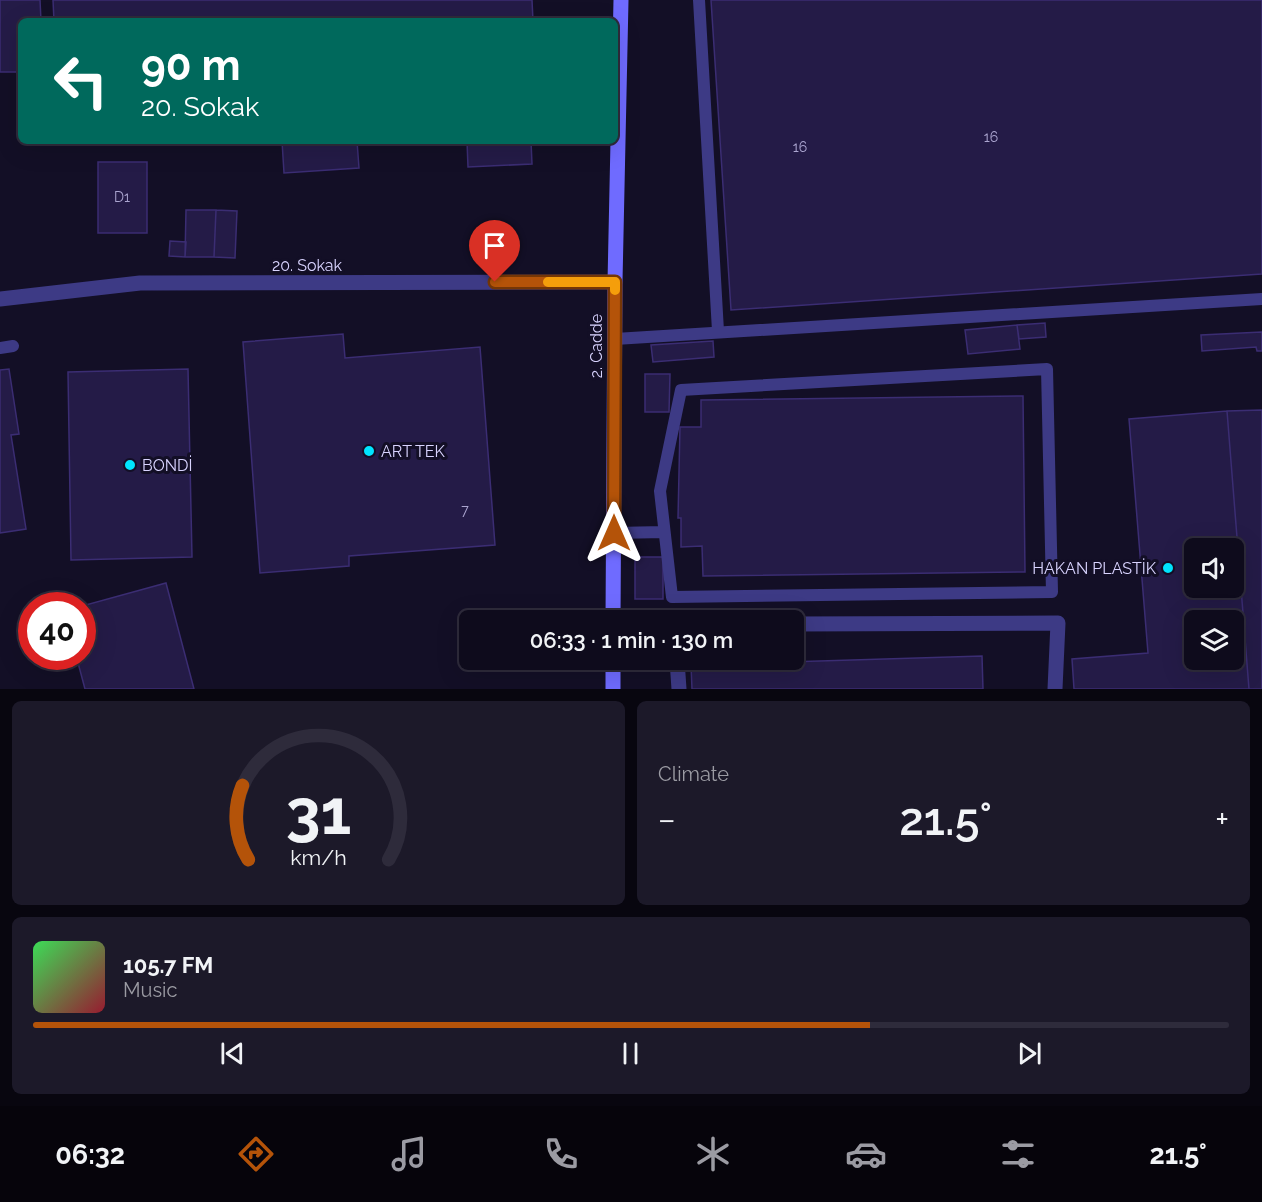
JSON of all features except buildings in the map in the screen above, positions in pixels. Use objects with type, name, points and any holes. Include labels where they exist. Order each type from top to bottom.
[{"type":"street","name":"2. Cadde","points":[[618,141],[621,0]]},
{"type":"street","name":"2. Cadde","points":[[613,610],[618,144]]},
{"type":"street","name":"20. Sokak","points":[[0,299],[140,283],[615,282]]},
{"type":"street","points":[[804,624],[1058,623],[1055,689]]},
{"type":"street","points":[[613,670],[613,689]]},
{"type":"street","points":[[678,670],[679,689]]},
{"type":"lane","points":[[699,0],[718,331]]},
{"type":"lane","points":[[615,339],[1262,298]]},
{"type":"lane","points":[[0,348],[13,346]]},
{"type":"lane","points":[[1047,369],[1052,592],[672,597],[664,532],[660,491],[681,390],[1047,369]]},
{"type":"lane","points":[[614,533],[664,532]]},
{"type":"slow traffic","points":[[548,282],[615,282],[615,290]]},
{"type":"place","name":"ART TEK","points":[[369,451]]},
{"type":"place","name":"BONDİ","points":[[130,465]]},
{"type":"place","name":"HAKAN PLASTİK","points":[[1168,568]]},
{"type":"route","points":[[495,282],[615,282],[614,533]]}]
